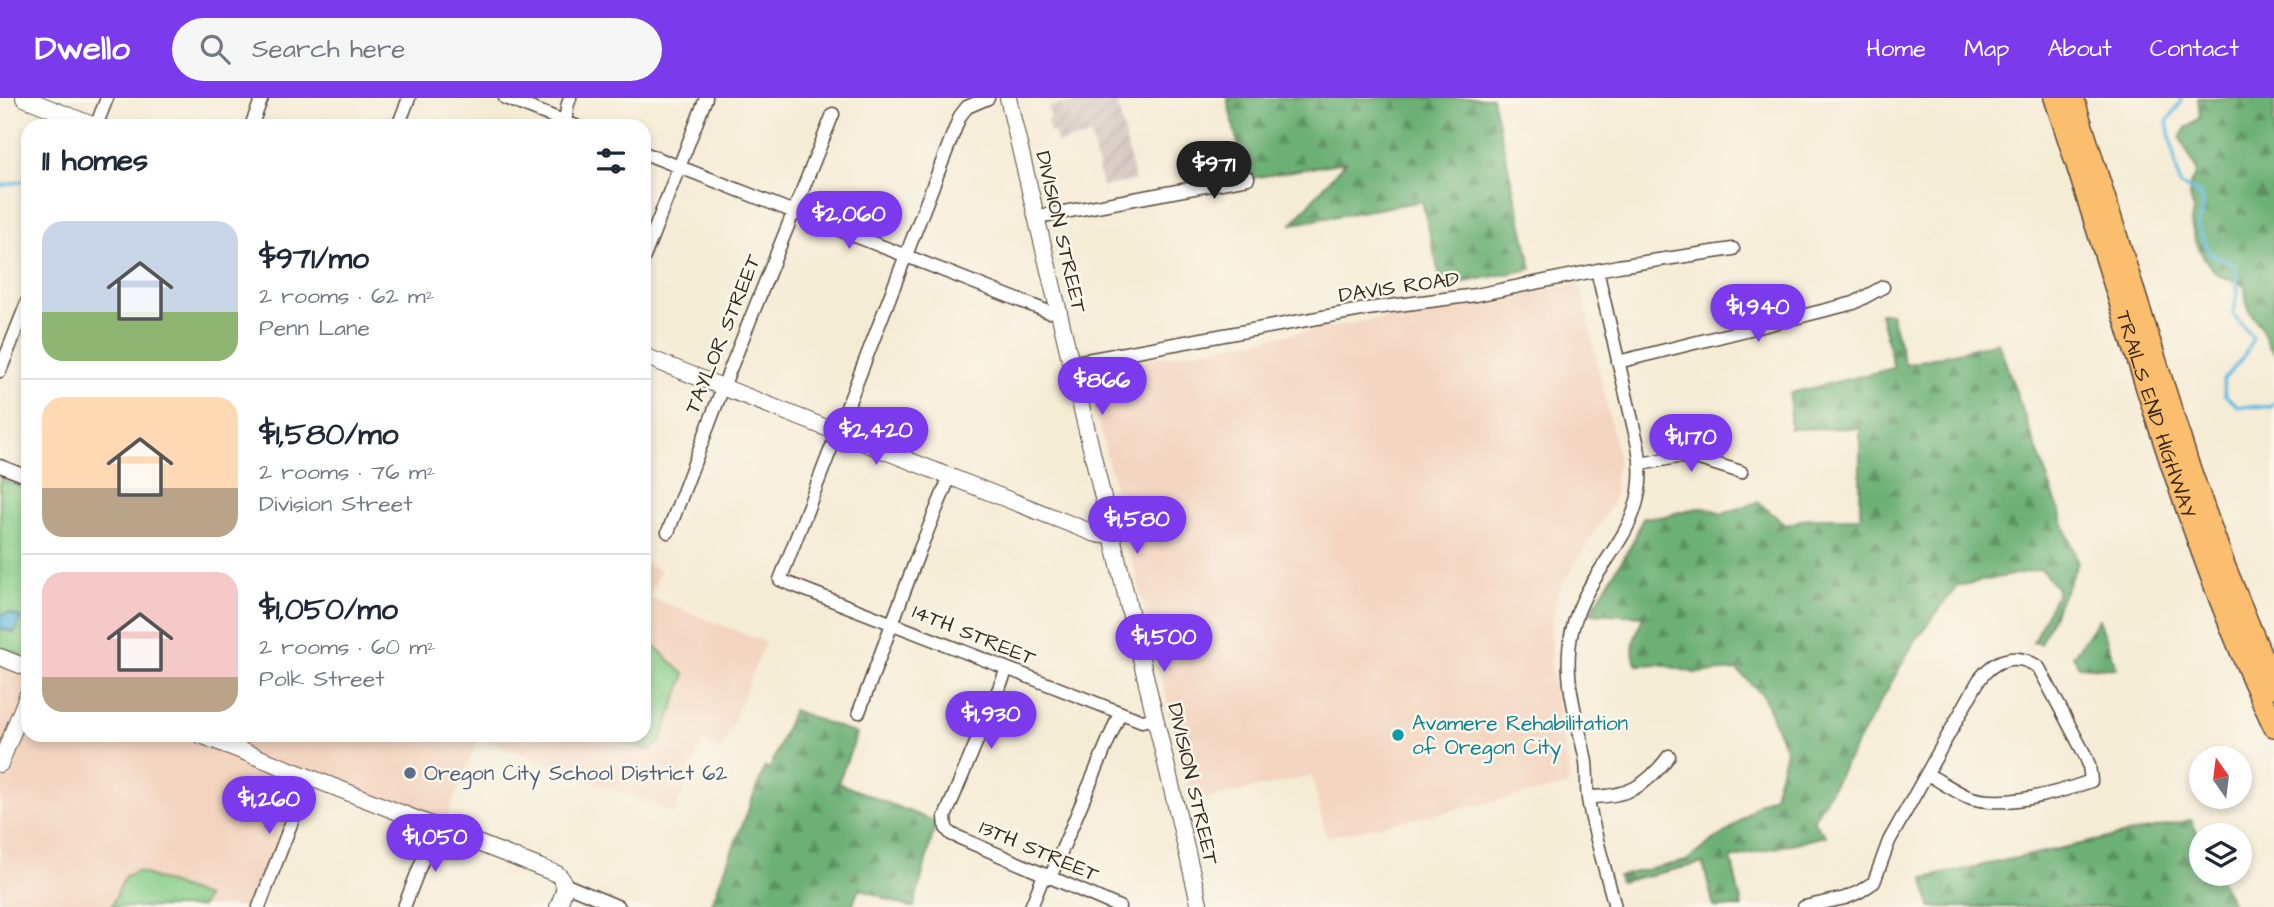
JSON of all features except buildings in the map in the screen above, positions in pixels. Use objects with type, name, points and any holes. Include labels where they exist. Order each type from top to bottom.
[{"type":"highway","name":"TRAILS END HIGHWAY","points":[[2055,98],[2187,512],[2243,658],[2274,726]]},
{"type":"highway","name":"TRAILS END HIGHWAY","points":[[2073,98],[2192,475],[2224,565],[2274,687]]},
{"type":"street","points":[[24,98],[78,119]]},
{"type":"street","points":[[99,119],[107,98]]},
{"type":"street","points":[[254,119],[262,98]]},
{"type":"street","points":[[401,119],[409,98]]},
{"type":"street","points":[[505,98],[554,119]]},
{"type":"street","points":[[568,119],[570,98]]},
{"type":"street","points":[[651,239],[706,98]]},
{"type":"street","points":[[838,433],[960,116],[967,107],[988,98]]},
{"type":"street","name":"DIVISION STREET","points":[[1008,98],[1200,907]]},
{"type":"street","name":"TAYLOR STREET","points":[[668,532],[833,114]]},
{"type":"street","points":[[651,156],[1049,312],[1057,310]]},
{"type":"street","points":[[1037,217],[1248,178]]},
{"type":"street","name":"DAVIS ROAD","points":[[1070,363],[1367,309],[1476,295],[1597,270],[1733,249]]},
{"type":"street","points":[[1597,270],[1641,464],[1637,503],[1630,522],[1617,548],[1596,577],[1575,619],[1569,646],[1570,695],[1587,767],[1588,797],[1615,907]]},
{"type":"street","points":[[1618,362],[1854,303],[1883,286]]},
{"type":"street","points":[[0,371],[21,318]]},
{"type":"street","points":[[651,359],[1093,533],[1112,533]]},
{"type":"street","name":"14TH STREET","points":[[838,433],[780,580],[1120,713],[1142,721],[1156,718]]},
{"type":"street","points":[[1641,464],[1677,457],[1693,457],[1741,472]]},
{"type":"street","points":[[0,466],[21,474]]},
{"type":"street","points":[[859,712],[891,623],[950,477]]},
{"type":"street","points":[[0,657],[21,665]]},
{"type":"street","points":[[1804,907],[1845,898],[1874,882],[1889,841],[1927,774],[1986,670],[2006,659],[2031,661],[2046,678],[2085,755],[2091,781],[2070,789],[1995,802],[1966,796],[1927,774]]},
{"type":"street","name":"13TH STREET","points":[[1007,669],[945,817],[946,828],[951,834],[1119,907]]},
{"type":"street","points":[[0,764],[21,712]]},
{"type":"street","points":[[1031,907],[1120,713]]},
{"type":"street","points":[[219,742],[554,872],[561,877],[565,890],[558,907]]},
{"type":"street","points":[[1588,797],[1619,795],[1632,790],[1653,776],[1670,756]]},
{"type":"street","points":[[259,907],[309,777]]},
{"type":"street","points":[[404,907],[435,828]]},
{"type":"street","points":[[564,884],[619,907]]},
{"type":"shaded area","points":[[1094,98],[1116,98],[1135,181],[1102,187],[1091,136],[1057,143],[1054,132],[1050,132],[1047,120],[1051,118],[1048,107]]},
{"type":"shaded area","points":[[1580,283],[1618,456],[1613,502],[1558,592],[1552,623],[1551,665],[1570,776],[1567,786],[1326,837],[1312,776],[1192,802],[1089,384],[1091,373],[1099,368]]},
{"type":"shaded area","points":[[651,566],[660,570],[651,594]]},
{"type":"shaded area","points":[[651,597],[765,642],[722,751],[702,743],[674,813],[492,742],[651,742]]},
{"type":"shaded area","points":[[0,666],[21,674],[21,742],[477,742],[445,822],[307,768],[252,907],[0,907]]},
{"type":"green space","points":[[1227,98],[1492,98],[1532,269],[1442,286],[1422,201],[1292,224],[1345,162],[1246,179]]},
{"type":"green space","points":[[2198,98],[2274,98],[2274,352],[2250,312],[2245,286],[2215,272],[2194,235],[2190,184],[2196,175],[2196,169],[2180,138],[2185,129],[2200,117]]},
{"type":"green space","points":[[1880,313],[1891,313],[1905,365],[1998,342],[2078,563],[2040,644],[2033,642],[2058,590],[2041,569],[1957,586],[1913,644],[1813,821],[1826,836],[1731,858],[1742,907],[1714,907],[1703,863],[1620,882],[1618,876],[1686,861],[1730,830],[1758,804],[1774,796],[1786,751],[1763,695],[1737,670],[1695,673],[1660,664],[1637,665],[1633,646],[1643,616],[1590,613],[1633,542],[1643,517],[1661,517],[1699,508],[1721,514],[1758,502],[1786,525],[1808,518],[1860,518],[1860,428],[1790,429],[1790,393],[1894,368]]},
{"type":"green space","points":[[0,479],[21,486],[21,654],[0,647]]},
{"type":"green space","points":[[2099,619],[2117,669],[2079,666],[2073,656]]},
{"type":"green space","points":[[651,643],[685,675],[660,743],[648,751],[624,742],[651,742]]},
{"type":"green space","points":[[793,710],[857,734],[838,783],[936,822],[914,907],[859,888],[852,907],[710,907],[765,767],[770,769]]},
{"type":"green space","points":[[2191,820],[2189,886],[2224,886],[2234,907],[1930,907],[1924,878]]},
{"type":"green space","points":[[137,871],[206,897],[201,907],[111,907],[125,876]]},
{"type":"water","points":[[9,613],[21,618],[14,633],[0,628],[0,615]]},
{"type":"waterway","points":[[2180,98],[2181,102],[2167,122],[2180,185],[2200,194],[2203,206],[2198,226],[2210,254],[2235,264],[2238,294],[2233,314],[2253,338],[2244,356],[2223,380],[2225,395],[2238,406],[2271,407],[2274,403]]},
{"type":"waterway","points":[[0,186],[21,182]]},
{"type":"place","name":"Avamere Rehabilitation of Oregon City","points":[[1398,735]]},
{"type":"place","name":"Oregon City School District 62","points":[[410,773]]}]
